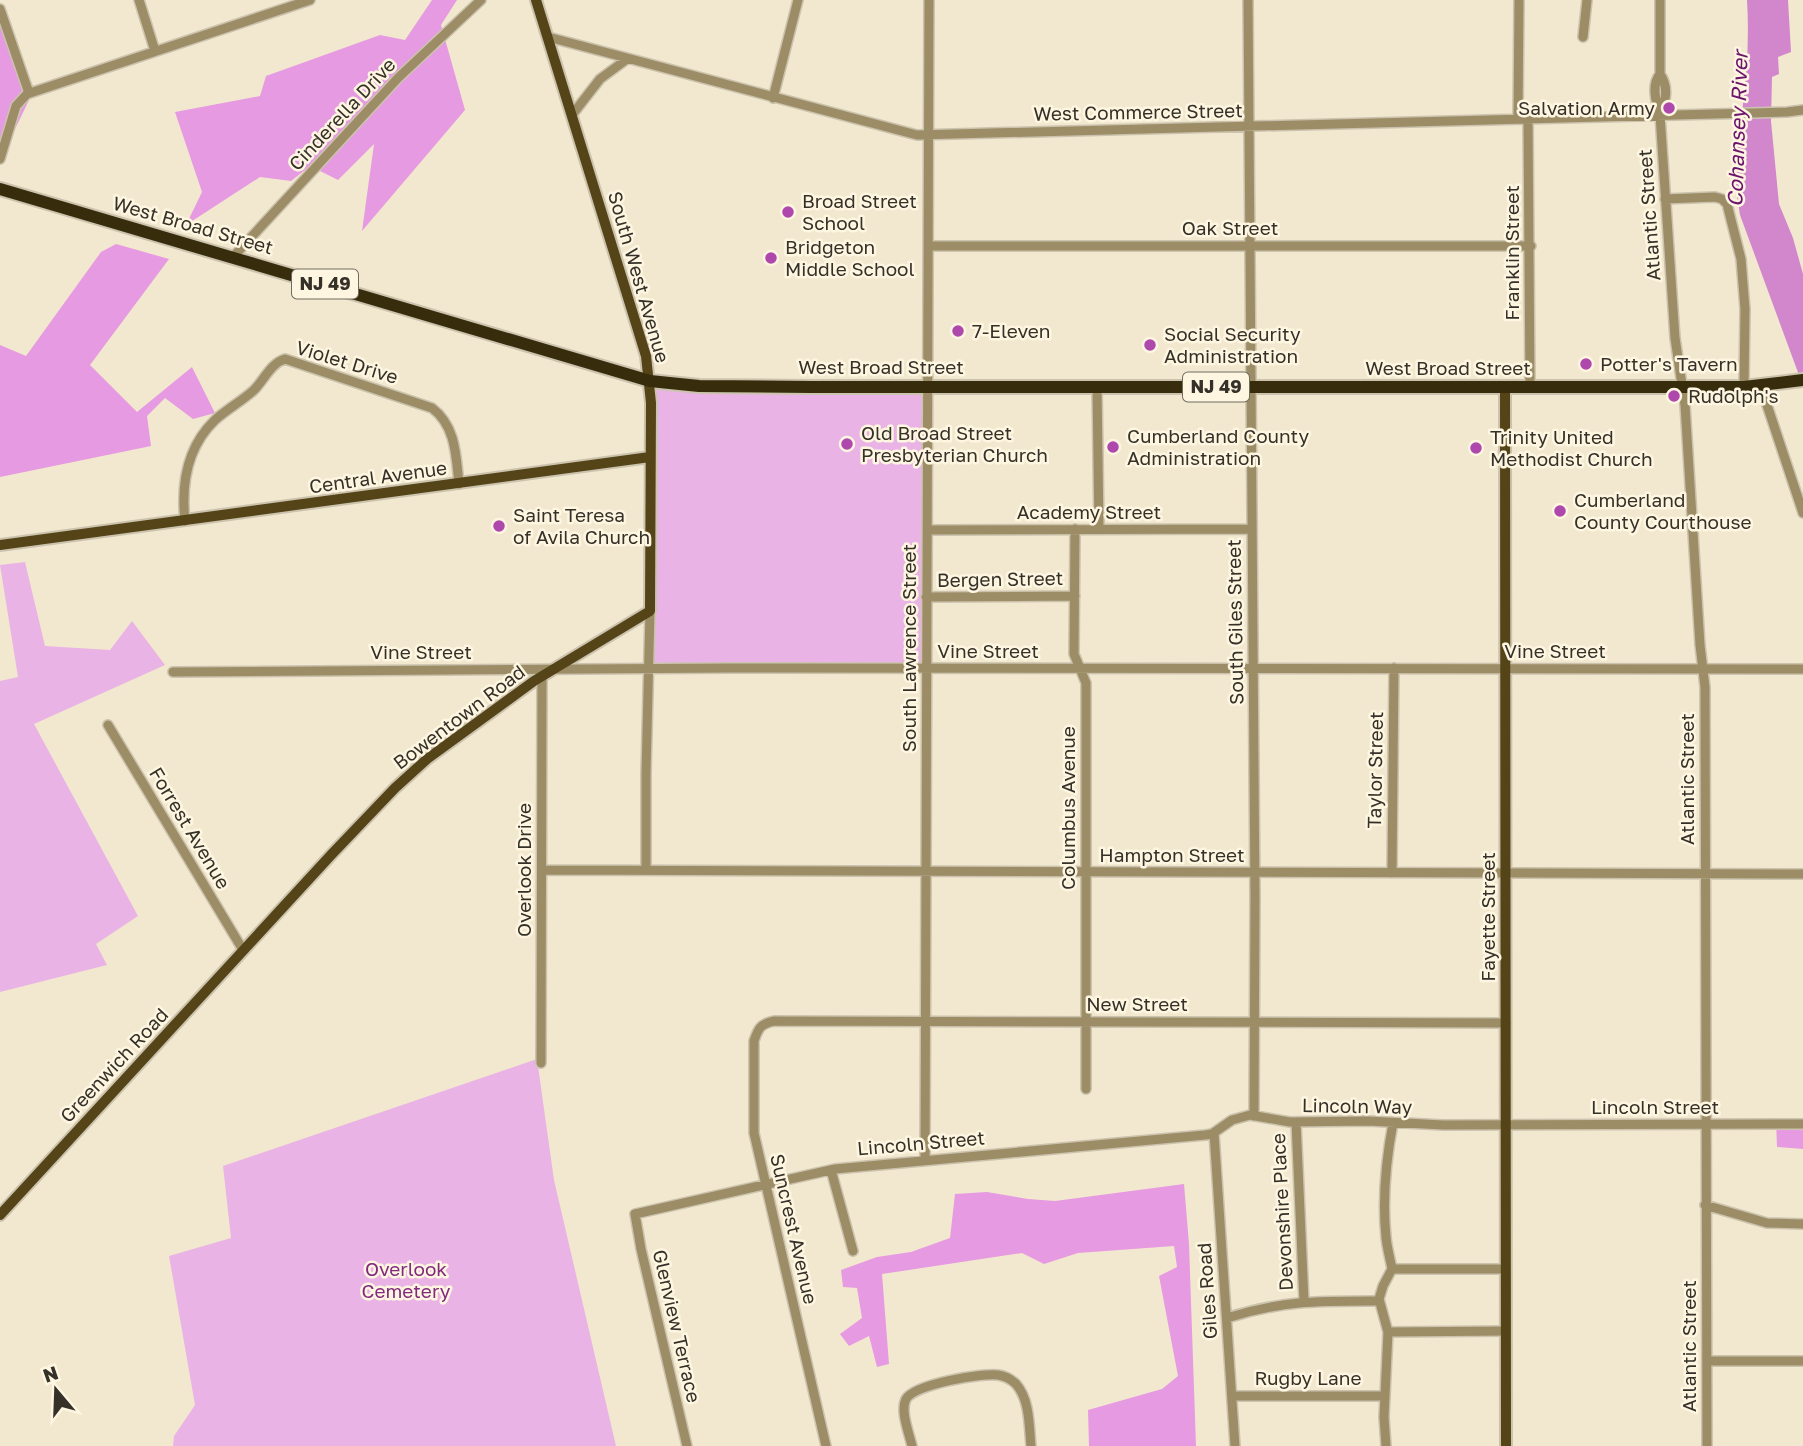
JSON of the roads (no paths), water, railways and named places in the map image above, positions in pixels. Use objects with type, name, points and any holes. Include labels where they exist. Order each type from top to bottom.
[{"type":"highway","name":"West Broad Street","points":[[0,189],[650,380],[699,386],[1761,387],[1796,381]]},
{"type":"main road","name":"South West Avenue","points":[[536,0],[646,356],[650,380],[650,611]]},
{"type":"main road","name":"Fayette Street","points":[[1505,387],[1506,1446]]},
{"type":"main road","name":"Central Avenue","points":[[0,545],[650,457]]},
{"type":"main road","name":"Bowentown Road","points":[[254,938],[419,766],[542,677],[650,611]]},
{"type":"main road","name":"Greenwich Road","points":[[0,1215],[254,938]]},
{"type":"street","points":[[139,0],[155,51]]},
{"type":"street","points":[[0,159],[16,106],[29,93],[310,0]]},
{"type":"street","name":"Cinderella Drive","points":[[233,257],[398,78],[481,0]]},
{"type":"street","points":[[773,98],[798,0]]},
{"type":"street","name":"South Lawrence Street","points":[[925,1160],[929,0]]},
{"type":"street","name":"South Giles Street","points":[[1248,0],[1255,873],[1254,1116]]},
{"type":"street","points":[[1517,119],[1519,0]]},
{"type":"street","points":[[1583,37],[1587,0]]},
{"type":"street","name":"Atlantic Street","points":[[1660,0],[1660,74],[1656,79],[1656,90],[1705,687],[1707,1446]]},
{"type":"street","points":[[0,9],[29,93]]},
{"type":"street","name":"West Commerce Street","points":[[548,37],[917,135],[1803,110]]},
{"type":"street","points":[[572,115],[600,79],[627,59]]},
{"type":"street","name":"Franklin Street","points":[[1528,119],[1530,387]]},
{"type":"street","points":[[1665,199],[1715,197],[1727,204],[1741,258],[1745,309],[1744,387]]},
{"type":"street","name":"Oak Street","points":[[930,246],[1531,246]]},
{"type":"street","name":"Violet Drive","points":[[185,521],[184,481],[196,444],[217,419],[250,394],[275,364],[285,359],[432,408],[442,415],[453,440],[460,484]]},
{"type":"street","points":[[1097,387],[1098,530]]},
{"type":"street","points":[[1761,387],[1803,513]]},
{"type":"street","name":"Columbus Avenue","points":[[1075,529],[1074,654],[1086,683],[1087,1089]]},
{"type":"street","name":"Academy Street","points":[[927,530],[1252,529]]},
{"type":"street","name":"Bergen Street","points":[[926,597],[1075,596]]},
{"type":"street","name":"South West Avenue","points":[[646,870],[650,611]]},
{"type":"street","name":"Vine Street","points":[[173,672],[648,668],[1803,669]]},
{"type":"street","name":"Taylor Street","points":[[1392,873],[1394,668]]},
{"type":"street","name":"Overlook Drive","points":[[541,1063],[542,677]]},
{"type":"street","name":"Forrest Avenue","points":[[108,725],[243,950]]},
{"type":"street","name":"Hampton Street","points":[[542,870],[1803,874]]},
{"type":"street","name":"New Street","points":[[767,1022],[1506,1023]]},
{"type":"street","name":"Suncrest Avenue","points":[[767,1022],[759,1027],[754,1041],[754,1133],[827,1446]]},
{"type":"street","name":"Lincoln Way","points":[[1214,1133],[1232,1120],[1254,1116],[1278,1122],[1506,1125]]},
{"type":"street","name":"Devonshire Place","points":[[1296,1122],[1304,1301]]},
{"type":"street","points":[[1386,1446],[1388,1332],[1379,1301],[1382,1286],[1392,1269],[1385,1233],[1384,1188],[1392,1123]]},
{"type":"street","name":"Lincoln Street","points":[[1506,1125],[1803,1124]]},
{"type":"street","name":"Lincoln Street","points":[[635,1214],[831,1170],[1214,1133]]},
{"type":"street","name":"Giles Road","points":[[1214,1133],[1235,1446]]},
{"type":"street","points":[[831,1170],[853,1251]]},
{"type":"street","points":[[1705,1205],[1767,1223],[1803,1224]]},
{"type":"street","name":"Glenview Terrace","points":[[635,1214],[687,1446]]},
{"type":"street","points":[[1392,1269],[1506,1269]]},
{"type":"street","points":[[1227,1318],[1259,1308],[1304,1301],[1379,1301]]},
{"type":"street","points":[[1388,1332],[1506,1331]]},
{"type":"street","points":[[1707,1361],[1803,1361]]},
{"type":"street","points":[[912,1446],[904,1412],[906,1399],[916,1389],[930,1384],[995,1374],[1009,1378],[1025,1397],[1031,1446]]},
{"type":"street","name":"Rugby Lane","points":[[1232,1396],[1385,1396]]},
{"type":"place","name":"Salvation Army","points":[[1669,108]]},
{"type":"place","name":"Broad Street School","points":[[788,212]]},
{"type":"place","name":"Bridgeton Middle School","points":[[771,258]]},
{"type":"place","name":"7-Eleven","points":[[958,331]]},
{"type":"place","name":"Social Security Administration","points":[[1150,345]]},
{"type":"place","name":"Potter's Tavern","points":[[1586,364]]},
{"type":"place","name":"Rudolph's","points":[[1674,396]]},
{"type":"place","name":"Old Broad Street Presbyterian Church","points":[[847,444]]},
{"type":"place","name":"Cumberland County Administration","points":[[1113,447]]},
{"type":"place","name":"Trinity United Methodist Church","points":[[1476,448]]},
{"type":"place","name":"Cumberland County Courthouse","points":[[1560,511]]},
{"type":"place","name":"Saint Teresa of Avila Church","points":[[499,526]]},
{"type":"water label","name":"Cohansey River","points":[[1738,129]]},
{"type":"park label","name":"Overlook Cemetery","points":[[406,1280]]}]
